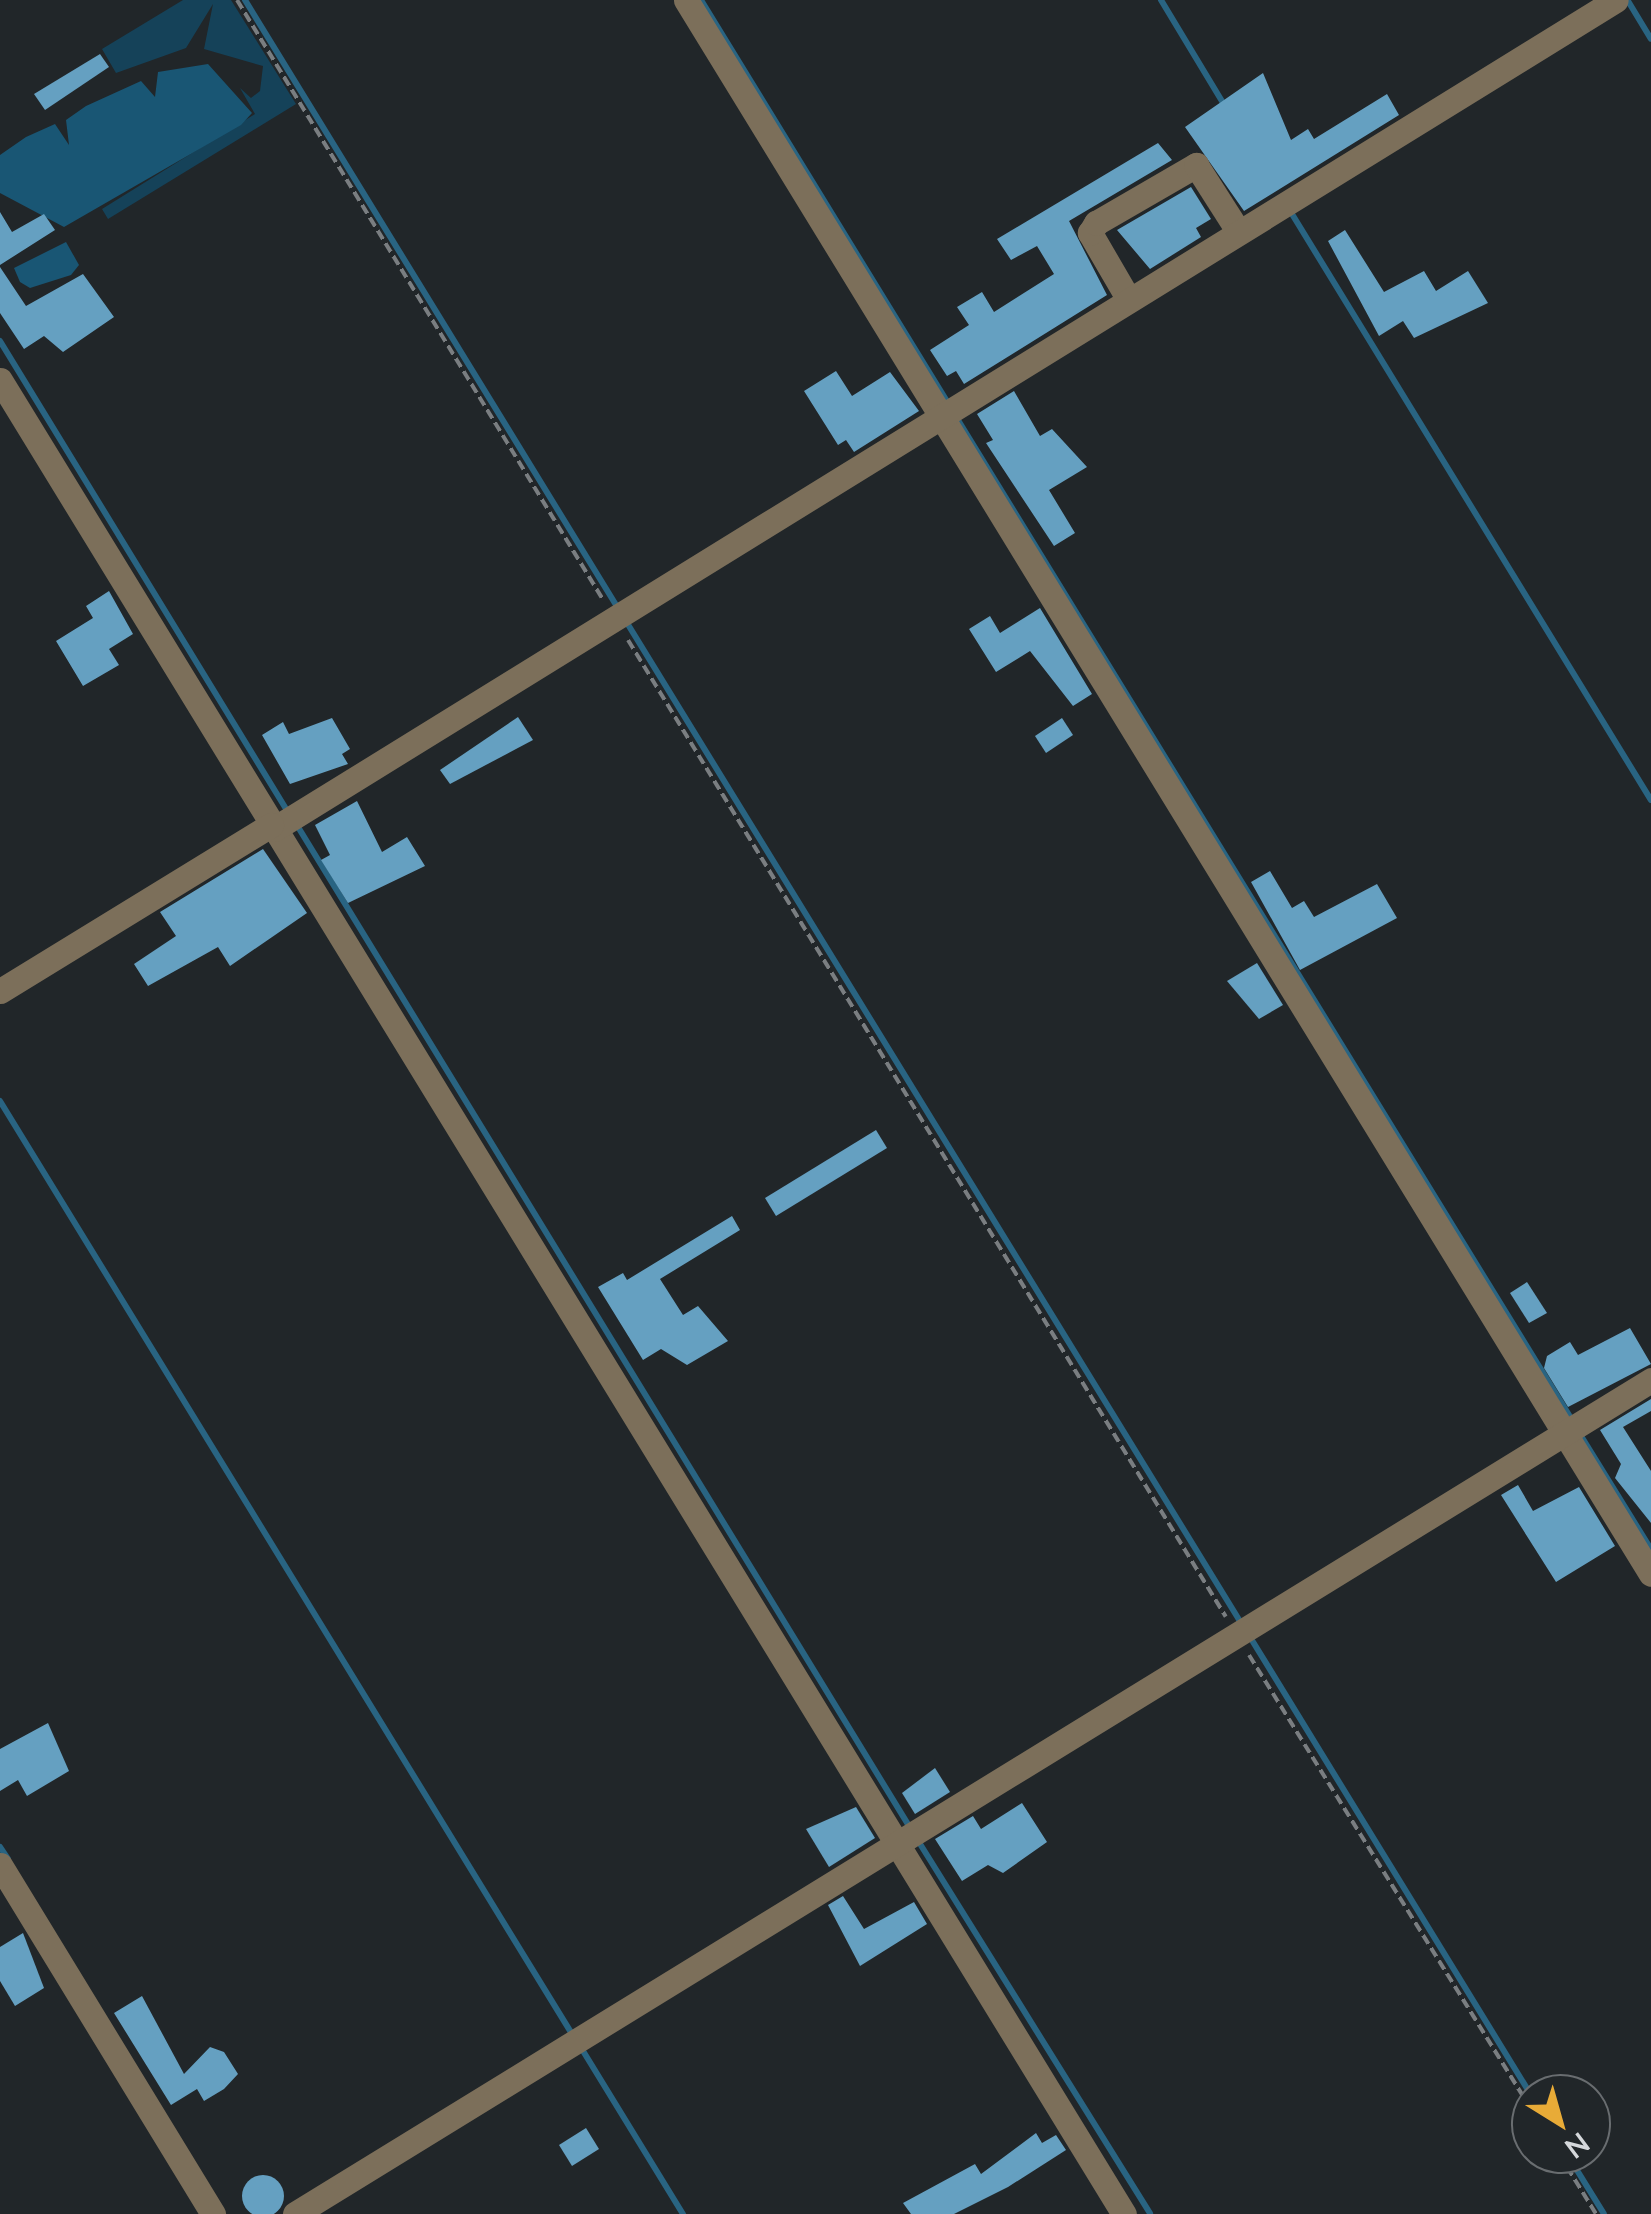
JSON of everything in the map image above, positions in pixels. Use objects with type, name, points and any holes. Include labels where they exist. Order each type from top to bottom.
[{"type":"street","points":[[686,0],[1573,1429],[1651,1574]]},
{"type":"street","points":[[0,991],[282,822],[612,615],[945,416],[1616,0]]},
{"type":"street","points":[[1129,300],[1090,233],[1096,223],[1196,165],[1238,231]]},
{"type":"street","points":[[0,380],[282,822],[896,1846],[1124,2214]]},
{"type":"street","points":[[294,2214],[1651,1380]]},
{"type":"street","points":[[0,1865],[213,2214]]},
{"type":"path","points":[[237,0],[1511,2077]]},
{"type":"path","points":[[1571,2174],[1596,2214]]},
{"type":"shaded area","points":[[183,0],[231,0],[296,104],[108,219],[102,209],[255,114],[240,88],[251,98],[260,91],[263,66],[204,49],[213,4],[186,48],[116,73],[102,49]]},
{"type":"shaded area","points":[[208,64],[252,113],[241,125],[64,227],[0,193],[0,155],[26,137],[55,124],[69,145],[66,120],[86,106],[141,81],[155,97],[158,72]]},
{"type":"shaded area","points":[[66,242],[79,265],[71,275],[30,288],[20,282],[14,268]]},
{"type":"building","points":[[100,54],[109,67],[45,110],[34,94]]},
{"type":"building","points":[[1263,73],[1291,140],[1308,129],[1314,139],[1387,94],[1399,115],[1244,211],[1185,127]]},
{"type":"building","points":[[1158,143],[1172,160],[1069,221],[1107,295],[964,384],[956,371],[947,376],[930,350],[969,325],[957,307],[982,292],[994,312],[1054,274],[1037,246],[1011,260],[997,239]]},
{"type":"building","points":[[1191,187],[1211,219],[1196,228],[1201,237],[1150,269],[1117,230]]},
{"type":"building","points":[[0,212],[12,232],[44,214],[55,230],[0,265]]},
{"type":"building","points":[[1345,230],[1384,292],[1424,271],[1436,291],[1468,271],[1488,303],[1414,338],[1403,321],[1379,336],[1328,241]]},
{"type":"building","points":[[0,267],[26,306],[83,274],[114,317],[63,352],[44,336],[24,349],[0,313]]},
{"type":"building","points":[[836,371],[852,396],[890,372],[919,411],[854,452],[846,440],[838,445],[804,391]]},
{"type":"building","points":[[1014,391],[1040,436],[1052,429],[1087,467],[1049,490],[1075,533],[1054,546],[986,443],[993,440],[977,414]]},
{"type":"building","points":[[109,591],[133,634],[109,649],[119,665],[83,686],[56,641],[93,618],[86,606]]},
{"type":"building","points":[[1040,608],[1092,694],[1073,706],[1030,651],[996,672],[969,629],[990,616],[1000,633]]},
{"type":"building","points":[[518,717],[533,740],[450,784],[440,770]]},
{"type":"building","points":[[332,718],[350,749],[342,754],[348,764],[290,784],[262,735],[283,722],[289,734]]},
{"type":"building","points":[[1062,718],[1073,735],[1046,753],[1035,736]]},
{"type":"building","points":[[357,801],[382,852],[407,837],[425,866],[348,903],[321,860],[330,855],[315,825]]},
{"type":"building","points":[[263,849],[307,913],[230,966],[218,947],[148,986],[134,964],[176,936],[160,912]]},
{"type":"building","points":[[1270,871],[1292,908],[1304,901],[1314,917],[1377,884],[1397,918],[1300,970],[1251,882]]},
{"type":"building","points":[[1257,963],[1283,1005],[1259,1019],[1227,981]]},
{"type":"building","points":[[876,1130],[887,1148],[776,1216],[765,1198]]},
{"type":"building","points":[[732,1216],[740,1230],[660,1279],[683,1315],[698,1306],[728,1341],[687,1365],[661,1349],[643,1360],[598,1287],[623,1273],[627,1280]]},
{"type":"building","points":[[1527,1282],[1547,1313],[1529,1323],[1510,1293]]},
{"type":"building","points":[[1630,1328],[1651,1364],[1568,1407],[1544,1368],[1547,1356],[1570,1342],[1578,1355]]},
{"type":"building","points":[[1651,1399],[1651,1411],[1623,1427],[1651,1471],[1651,1523],[1615,1478],[1621,1464],[1600,1430]]},
{"type":"building","points":[[1518,1485],[1533,1511],[1579,1487],[1615,1546],[1556,1582],[1501,1495]]},
{"type":"building","points":[[48,1723],[69,1771],[27,1796],[18,1780],[0,1791],[0,1749]]},
{"type":"building","points":[[935,1768],[950,1792],[915,1814],[902,1793]]},
{"type":"building","points":[[1022,1803],[1047,1842],[1003,1873],[988,1865],[962,1881],[935,1839],[973,1816],[981,1829]]},
{"type":"building","points":[[856,1807],[875,1838],[829,1867],[806,1829]]},
{"type":"building","points":[[843,1896],[864,1929],[914,1902],[927,1924],[860,1966],[828,1905]]},
{"type":"building","points":[[23,1933],[44,1988],[15,2006],[0,1981],[0,1947]]},
{"type":"building","points":[[142,1996],[184,2074],[210,2047],[224,2052],[238,2074],[224,2089],[204,2101],[197,2089],[171,2105],[114,2013]]},
{"type":"building","points":[[586,2128],[599,2149],[572,2166],[559,2145]]},
{"type":"building","points":[[1036,2133],[1042,2143],[1056,2135],[1066,2150],[1008,2187],[954,2214],[911,2214],[903,2203],[975,2164],[981,2174]]},
{"type":"building","points":[[263,2175],[278,2181],[284,2196],[278,2211],[263,2217],[248,2211],[242,2196],[248,2181]]},
{"type":"waterway","points":[[245,0],[616,605]]},
{"type":"waterway","points":[[701,0],[946,400]]},
{"type":"waterway","points":[[1161,0],[1225,106]]},
{"type":"waterway","points":[[1628,1],[1651,39]]},
{"type":"waterway","points":[[1292,214],[1651,800]]},
{"type":"waterway","points":[[0,341],[288,812]]},
{"type":"waterway","points":[[958,420],[1572,1420]]},
{"type":"waterway","points":[[624,618],[1241,1623]]},
{"type":"waterway","points":[[295,822],[909,1826]]},
{"type":"waterway","points":[[0,1101],[572,2034]]},
{"type":"waterway","points":[[1578,1431],[1651,1549]]},
{"type":"waterway","points":[[1250,1637],[1518,2074]]},
{"type":"waterway","points":[[917,1839],[1150,2214]]},
{"type":"waterway","points":[[0,1847],[8,1859]]},
{"type":"waterway","points":[[580,2046],[683,2214]]},
{"type":"waterway","points":[[1579,2174],[1604,2214]]}]
